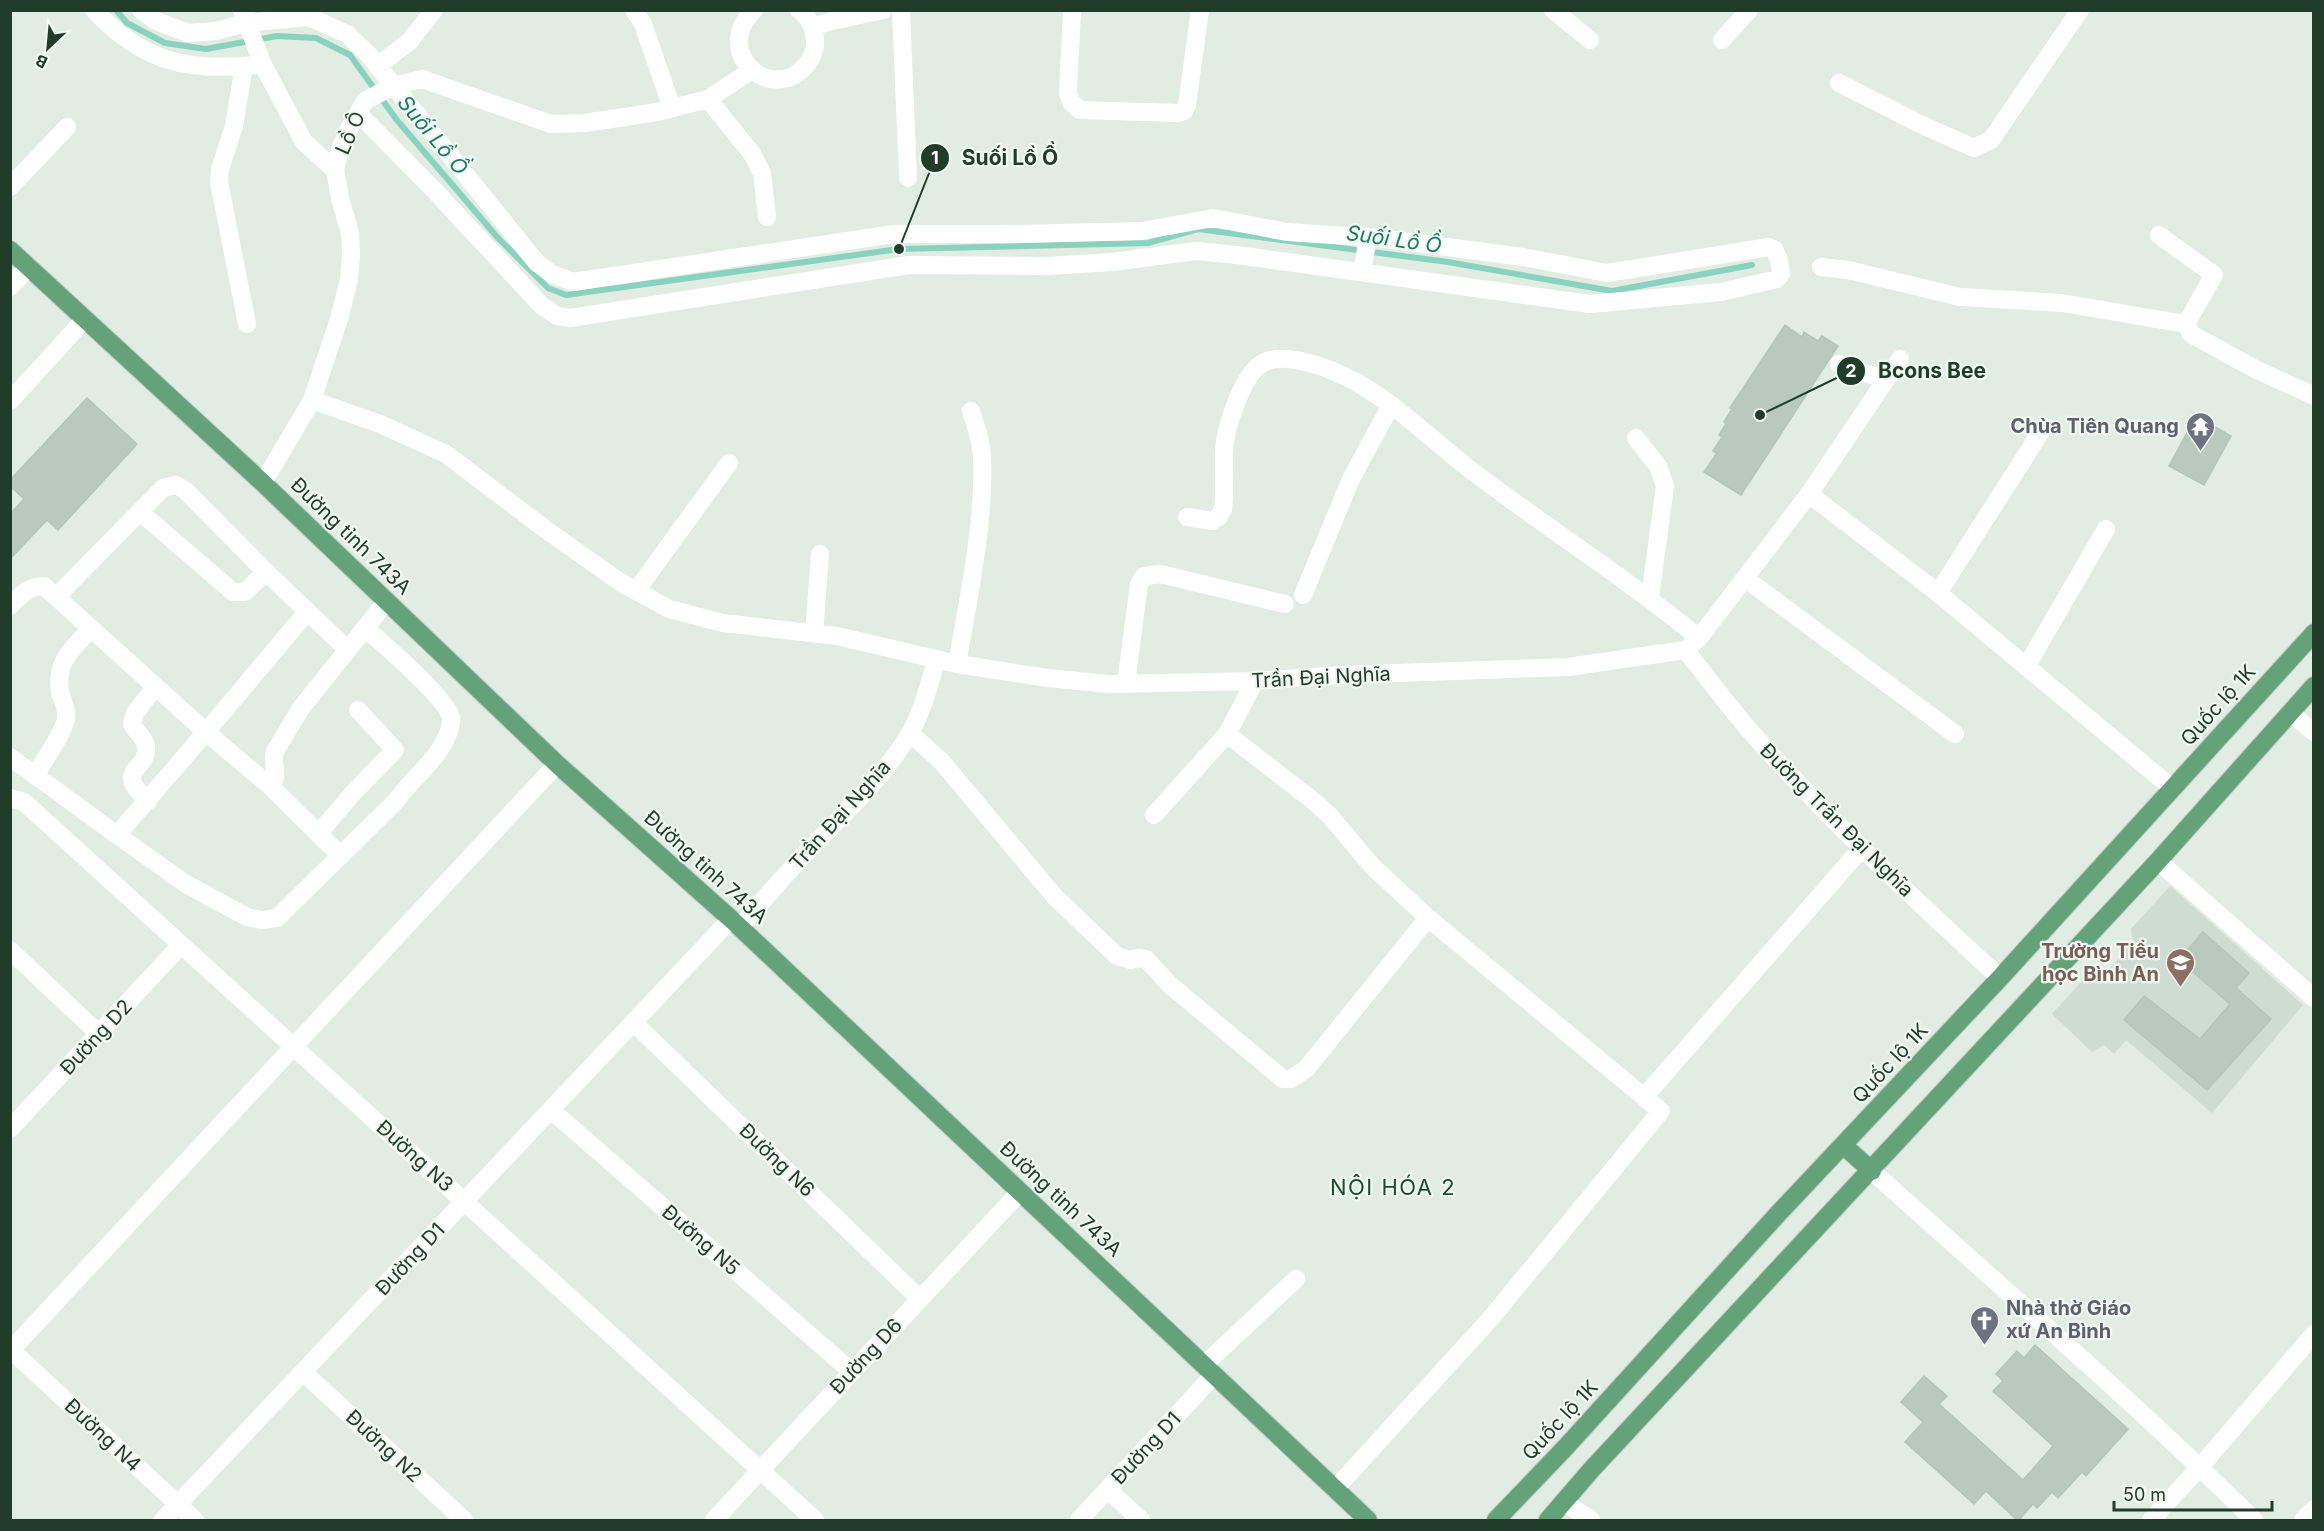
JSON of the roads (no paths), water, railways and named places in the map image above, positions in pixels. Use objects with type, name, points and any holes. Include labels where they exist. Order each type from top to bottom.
[{"type":"main road","name":"Đường tỉnh 743A","points":[[10,250],[263,483],[557,764],[735,923],[1368,1521]]},
{"type":"main road","name":"Quốc lộ 1K","points":[[1496,1521],[1776,1216],[2000,978],[2313,633]]},
{"type":"main road","points":[[1548,1521],[1592,1469],[1872,1171],[2158,861],[2313,686]]},
{"type":"main road","points":[[1843,1145],[1872,1171]]},
{"type":"street","points":[[94,10],[120,35],[153,55],[189,66],[221,68],[255,62]]},
{"type":"street","points":[[141,10],[156,21],[188,33],[216,31],[246,23],[309,17],[347,34],[377,66],[387,88],[537,263],[552,274],[573,282],[894,234],[1141,231],[1213,218],[1287,232],[1365,255],[1590,304],[1721,292],[1777,279],[1781,274],[1779,260],[1774,249],[1769,247],[1607,273],[1523,257],[1365,255],[1196,251],[1112,262],[1048,266],[909,264],[570,318],[557,316],[542,306],[434,190],[362,107]]},
{"type":"street","points":[[377,66],[409,42],[434,10]]},
{"type":"street","points":[[634,10],[643,24],[672,108]]},
{"type":"street","points":[[754,10],[740,29],[738,41],[740,54],[752,70],[767,78],[780,80],[803,70],[811,60],[815,47],[812,27],[799,10]]},
{"type":"street","points":[[812,27],[864,12],[883,10]]},
{"type":"street","points":[[902,10],[908,178]]},
{"type":"street","points":[[1072,10],[1068,93],[1071,102],[1080,110],[1178,113],[1184,111],[1187,105],[1200,10]]},
{"type":"street","points":[[1553,10],[1590,40]]},
{"type":"street","points":[[1722,40],[1749,10]]},
{"type":"street","points":[[1839,83],[1922,125],[1974,148],[1991,140],[2080,10]]},
{"type":"street","points":[[246,23],[255,62],[304,142],[335,170]]},
{"type":"street","points":[[247,324],[219,182],[220,169],[255,62]]},
{"type":"street","name":"Lồ Ô","points":[[263,483],[312,399],[339,319],[349,280],[350,233],[335,170],[340,148],[362,107],[387,88],[422,79],[551,124],[585,123],[672,108],[708,99],[752,70]]},
{"type":"street","points":[[708,99],[753,155],[762,173],[767,217]]},
{"type":"street","points":[[10,187],[67,127]]},
{"type":"street","points":[[2159,235],[2214,275],[2187,324]]},
{"type":"street","points":[[10,286],[29,267]]},
{"type":"street","points":[[1821,267],[1848,270],[1960,297],[2062,303],[2187,324]]},
{"type":"street","points":[[10,401],[85,319]]},
{"type":"street","points":[[2187,324],[2191,334],[2210,345],[2313,396]]},
{"type":"street","points":[[1685,651],[1699,638],[1746,579],[1809,494],[1900,358]]},
{"type":"street","points":[[1187,517],[1212,521],[1219,517],[1223,509],[1226,440],[1236,406],[1249,376],[1262,363],[1278,359],[1296,360],[1356,382],[1391,405],[1469,468],[1650,598],[1699,638]]},
{"type":"street","points":[[1839,364],[1886,380]]},
{"type":"street","name":"Trần Đại Nghĩa","points":[[312,399],[380,424],[446,454],[545,529],[636,591],[669,609],[723,623],[837,636],[957,664],[1048,678],[1126,684],[1255,681],[1341,675],[1568,667],[1685,651]]},
{"type":"street","points":[[1303,596],[1351,479],[1391,405]]},
{"type":"street","points":[[957,664],[970,590],[981,488],[982,456],[978,431],[971,411]]},
{"type":"street","points":[[1938,593],[2044,427]]},
{"type":"street","points":[[1636,438],[1658,466],[1665,486],[1650,598]]},
{"type":"street","points":[[636,591],[729,463]]},
{"type":"street","points":[[57,597],[163,488],[176,485],[185,490],[348,650]]},
{"type":"street","points":[[1809,494],[1938,593],[2172,788]]},
{"type":"street","points":[[140,512],[233,592],[245,592],[266,572]]},
{"type":"street","points":[[2026,667],[2106,529]]},
{"type":"street","points":[[814,633],[820,554]]},
{"type":"street","points":[[1126,684],[1139,584],[1144,576],[1160,574],[1285,604]]},
{"type":"street","points":[[1746,579],[1955,734]]},
{"type":"street","points":[[10,606],[26,590],[35,586],[44,586],[155,687],[271,787],[341,856]]},
{"type":"street","points":[[271,787],[277,776],[273,757],[275,751],[301,708],[387,602]]},
{"type":"street","points":[[117,835],[307,612]]},
{"type":"street","points":[[35,776],[66,716],[59,681],[60,667],[91,628]]},
{"type":"street","points":[[10,757],[186,884],[247,918],[262,920],[277,918],[395,802],[440,749],[448,732],[451,719],[444,705],[399,658],[365,628]]},
{"type":"street","name":"Đường Trần Đại Nghĩa","points":[[1685,651],[1761,744],[1861,849],[2000,978]]},
{"type":"street","name":"Trần Đại Nghĩa","points":[[735,923],[854,806],[910,733],[920,712],[937,659]]},
{"type":"street","points":[[1154,814],[1227,734],[1255,681]]},
{"type":"street","points":[[148,801],[134,789],[133,785],[135,770],[146,755],[147,749],[132,724],[135,713],[155,687]]},
{"type":"street","points":[[358,710],[416,776]]},
{"type":"street","points":[[2290,712],[2313,732]]},
{"type":"street","points":[[910,733],[941,761],[1055,897],[1117,957],[1130,960],[1146,959],[1170,985],[1283,1079],[1291,1079],[1306,1069],[1428,918]]},
{"type":"street","points":[[1227,734],[1316,803],[1330,816],[1372,866],[1428,918],[1661,1111],[1491,1318],[1335,1489]]},
{"type":"street","points":[[318,834],[354,792],[395,750]]},
{"type":"street","points":[[11,1350],[557,764]]},
{"type":"street","name":"Đường N3","points":[[10,798],[24,802],[815,1521]]},
{"type":"street","points":[[1645,1096],[1861,849]]},
{"type":"street","points":[[2158,861],[2313,998]]},
{"type":"street","name":"Đường D1","points":[[163,1521],[633,1022],[735,923]]},
{"type":"street","name":"Đường D2","points":[[10,1129],[181,945]]},
{"type":"street","points":[[10,950],[99,1034]]},
{"type":"street","name":"Đường N6","points":[[633,1022],[920,1299]]},
{"type":"street","name":"Đường N5","points":[[551,1110],[851,1371]]},
{"type":"street","points":[[1872,1171],[2200,1467],[2254,1521]]},
{"type":"street","name":"Đường D6","points":[[714,1521],[851,1371],[1020,1192]]},
{"type":"street","name":"Đường D1","points":[[1079,1521],[1209,1370],[1296,1279]]},
{"type":"street","points":[[2151,1521],[2313,1334]]},
{"type":"street","name":"Đường N4","points":[[11,1350],[195,1521]]},
{"type":"street","name":"Đường N2","points":[[303,1372],[464,1521]]},
{"type":"street","points":[[1107,1490],[1141,1521]]},
{"type":"street","points":[[1565,1503],[1591,1521]]},
{"type":"street","points":[[2303,1521],[2313,1509]]},
{"type":"waterway","name":"Suối Lồ Ồ","points":[[116,10],[127,23],[165,43],[206,49],[277,36],[316,38],[350,55],[396,119],[498,238],[548,288],[566,295],[899,249],[1148,243],[1198,229],[1448,262],[1612,291],[1752,265]]},
{"type":"place","name":"Suối Lồ Ồ","points":[[899,249]]},
{"type":"place","name":"Bcons Bee","points":[[1760,415]]},
{"type":"place","name":"Chùa Tiên Quang","points":[[2200,452]]},
{"type":"place","name":"Trường Tiểu học Bình An","points":[[2180,988]]},
{"type":"place","name":"Nhà thờ Giáo xứ An Bình","points":[[1985,1346]]},
{"type":"district","name":"NỘI HÓA 2","points":[[1393,1187]]}]
